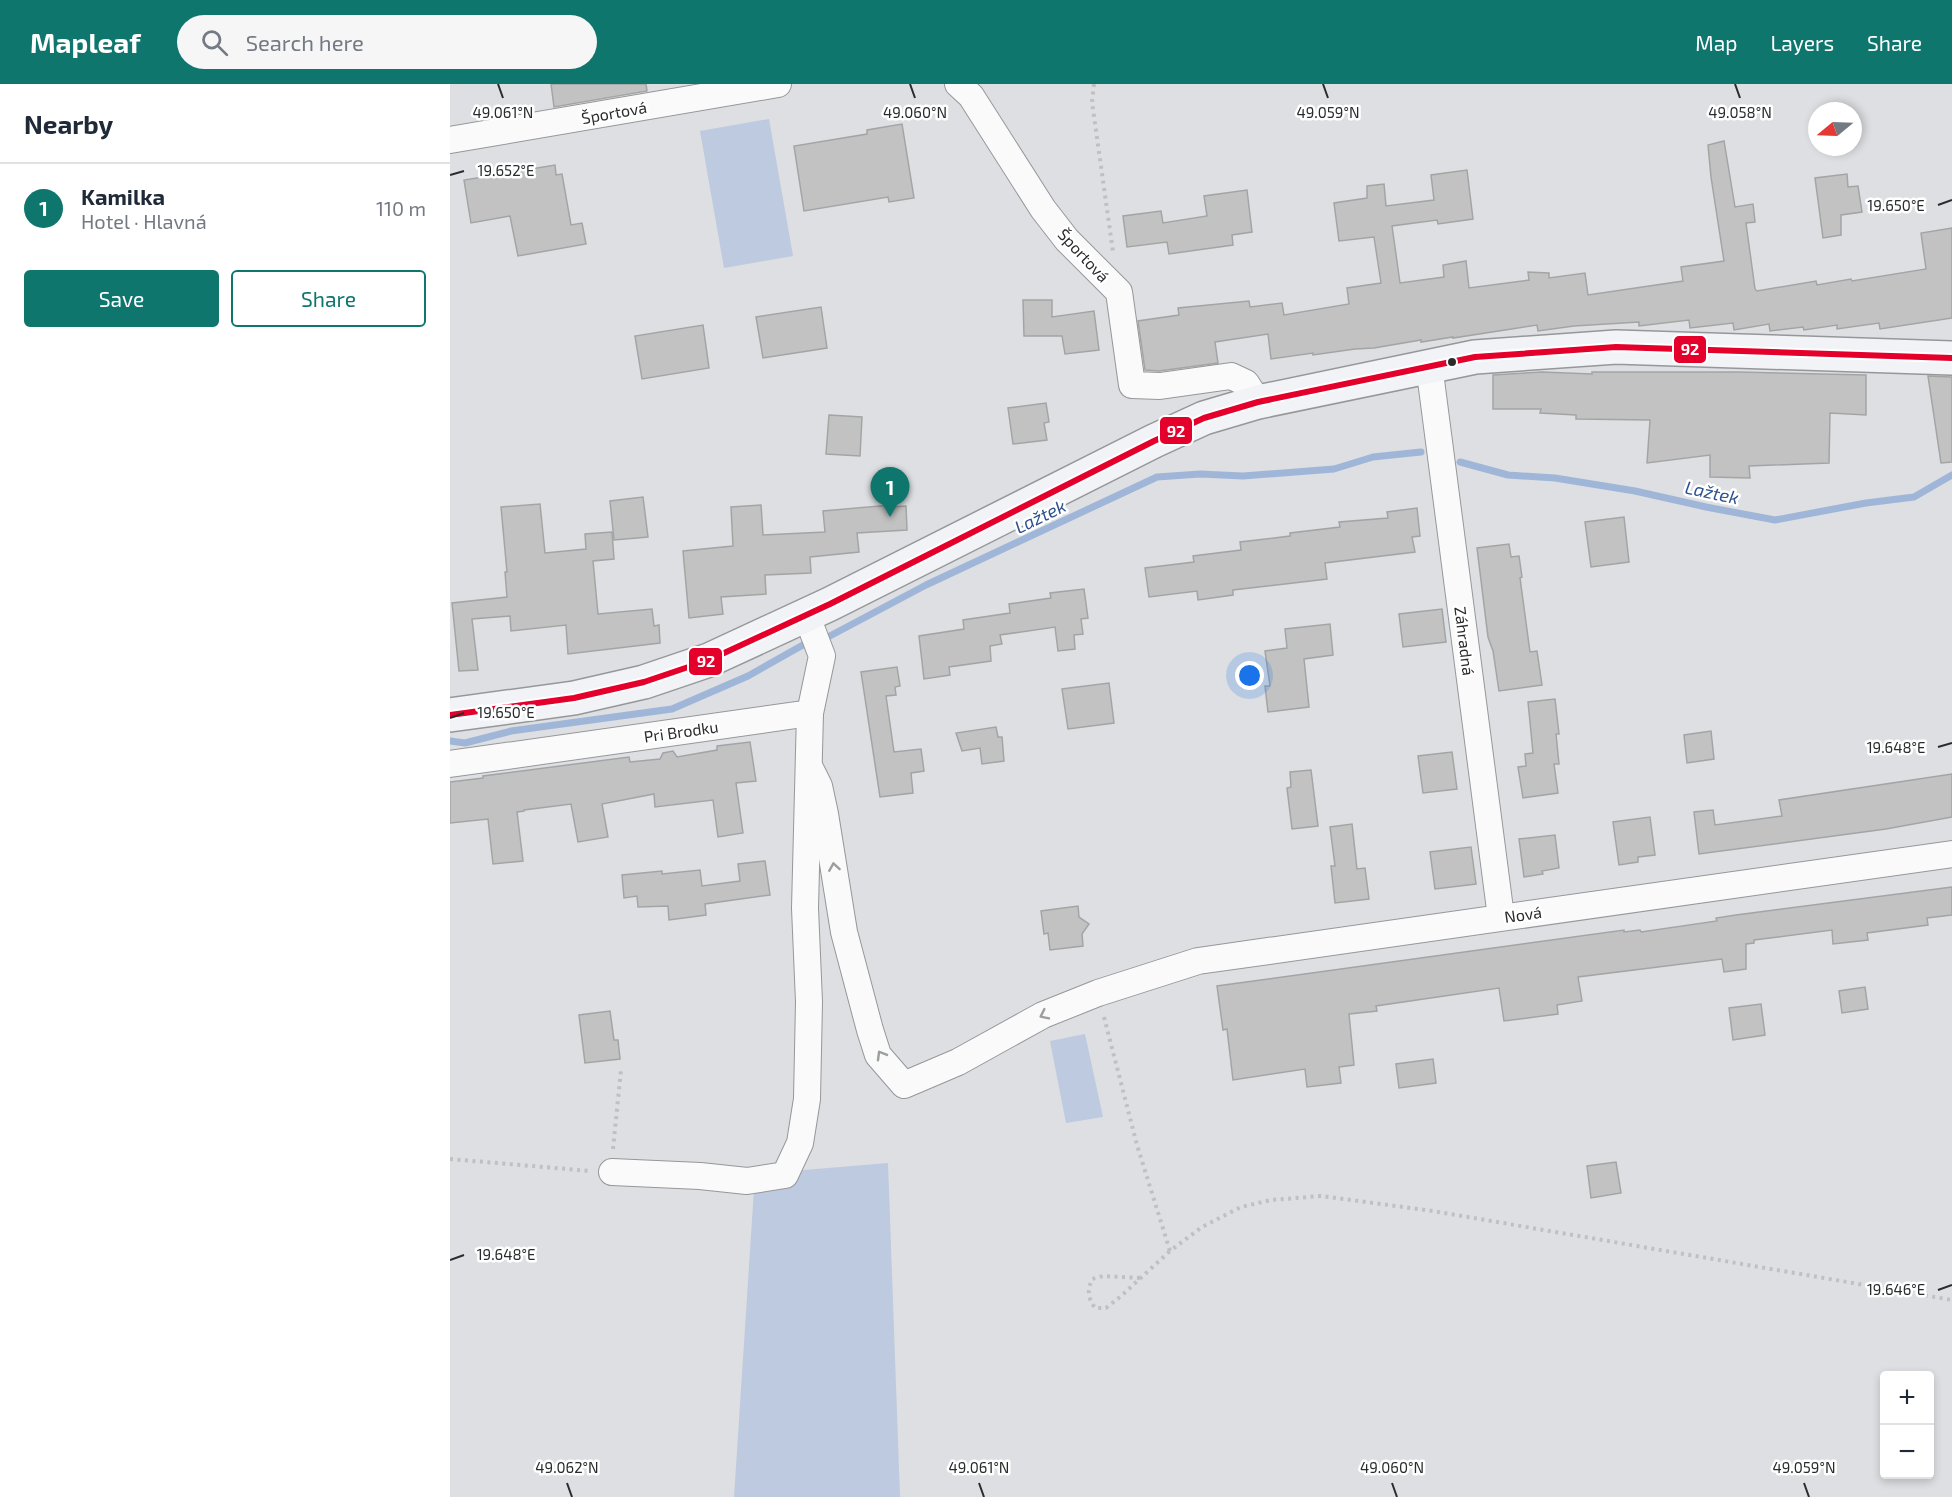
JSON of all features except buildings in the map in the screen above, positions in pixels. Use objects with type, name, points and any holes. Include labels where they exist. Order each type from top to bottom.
[{"type":"street","name":"Športová","points":[[450,140],[778,84]]},
{"type":"street","name":"Športová","points":[[958,84],[971,96],[1043,209],[1067,240],[1119,292],[1132,386],[1160,386],[1231,376],[1246,383],[1258,402]]},
{"type":"street","points":[[450,715],[573,698],[644,682],[709,660],[815,635],[921,558],[1154,441],[1204,418],[1258,402],[1475,357],[1616,347],[1952,358]]},
{"type":"street","name":"Záhradná","points":[[1429,365],[1501,917]]},
{"type":"street","points":[[612,1172],[700,1176],[747,1181],[785,1175],[800,1143],[807,1099],[809,1002],[805,908],[810,712],[815,635]]},
{"type":"street","name":"Pri Brodku","points":[[450,764],[810,712]]},
{"type":"street","name":"Nová","points":[[809,766],[819,786],[843,932],[870,1030],[878,1055],[904,1085],[958,1062],[1044,1015],[1098,993],[1198,961],[1952,854]]},
{"type":"path","points":[[1094,84],[1092,102],[1119,292]]},
{"type":"path","points":[[1098,993],[1137,1145],[1170,1251]]},
{"type":"path","points":[[450,1159],[612,1172],[621,1070]]},
{"type":"path","points":[[1140,1278],[1103,1276],[1092,1279],[1088,1289],[1090,1300],[1095,1308],[1106,1308],[1140,1278],[1170,1251],[1202,1227],[1241,1207],[1271,1200],[1321,1196],[1433,1211],[1952,1300]]},
{"type":"shaded area","points":[[769,119],[793,256],[724,268],[700,131]]},
{"type":"shaded area","points":[[1085,1034],[1103,1117],[1066,1123],[1050,1041]]},
{"type":"shaded area","points":[[888,1163],[900,1497],[734,1497],[755,1174]]},
{"type":"waterway","name":"Lažtek","points":[[821,639],[926,585],[1157,477],[1200,474],[1243,476],[1334,469],[1373,457],[1421,452]]},
{"type":"waterway","name":"Lažtek","points":[[1460,462],[1508,475],[1555,478],[1635,491],[1775,520],[1866,503],[1914,497],[1952,475]]},
{"type":"waterway","name":"Lažtek","points":[[450,741],[465,743],[511,731],[672,709],[748,676],[810,641]]},
{"type":"transit line","name":"92","points":[[450,715],[574,698],[644,682],[709,660],[830,604],[1154,441],[1204,418],[1258,402],[1475,357],[1616,347],[1952,358]]},
{"type":"place","name":"Kamilka","points":[[890,517]]}]
